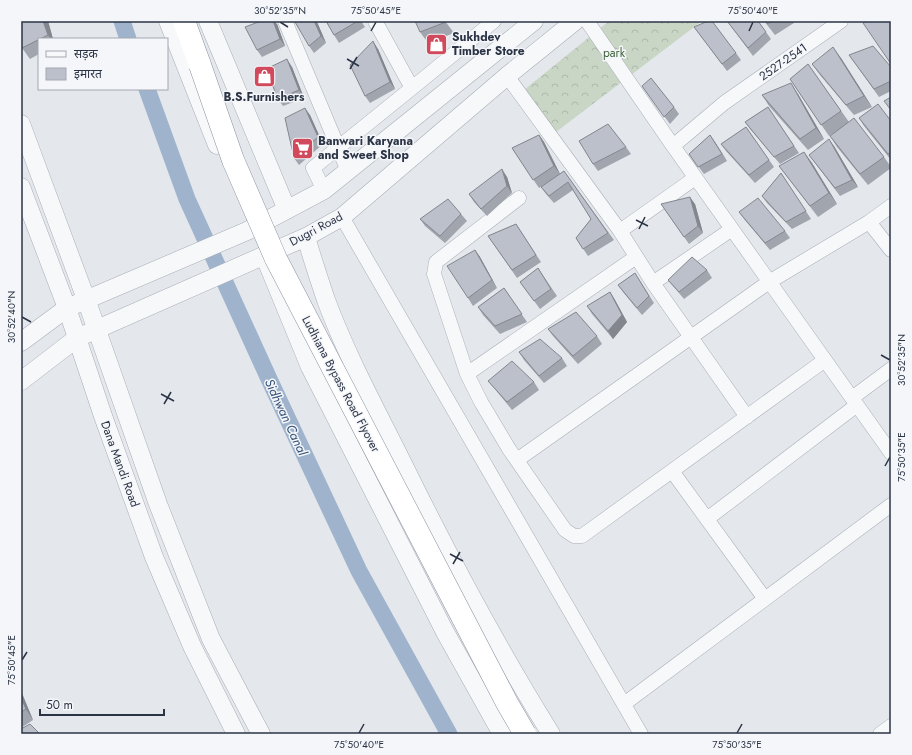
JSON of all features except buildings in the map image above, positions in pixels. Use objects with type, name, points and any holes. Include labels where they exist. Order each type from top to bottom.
[{"type":"highway","name":"Ludhiana Bypass Road Flyover","points":[[184,21],[233,160],[276,259],[504,696],[526,734]]},
{"type":"street","points":[[168,21],[250,230],[310,367],[441,625],[502,734]]},
{"type":"street","points":[[208,21],[287,210]]},
{"type":"street","points":[[285,21],[348,171]]},
{"type":"street","points":[[375,21],[412,88]]},
{"type":"street","points":[[324,190],[313,168],[494,21]]},
{"type":"street","points":[[21,342],[67,308],[250,230],[324,190],[534,21]]},
{"type":"street","name":"Dugri Road","points":[[21,380],[77,338],[180,291],[306,237],[342,217],[507,76],[576,21]]},
{"type":"street","points":[[587,21],[673,146],[891,453]]},
{"type":"street","name":"2527-2541","points":[[673,146],[724,103],[841,21]]},
{"type":"street","points":[[507,76],[620,231],[653,283],[747,417]]},
{"type":"street","points":[[21,124],[97,328],[158,504],[211,639],[261,734]]},
{"type":"street","points":[[620,231],[696,178]]},
{"type":"street","name":"Dana Mandi Road","points":[[21,187],[67,308],[154,557],[192,646],[236,734]]},
{"type":"street","points":[[519,198],[436,262],[434,274],[467,374],[481,402],[517,460],[565,530],[578,538],[825,360]]},
{"type":"street","points":[[517,460],[770,282],[869,222],[891,206]]},
{"type":"street","points":[[342,217],[641,734]]},
{"type":"street","points":[[869,222],[891,250]]},
{"type":"street","points":[[653,283],[732,229]]},
{"type":"street","points":[[306,237],[326,300],[343,341],[386,431],[440,539],[518,680],[551,734]]},
{"type":"street","points":[[467,374],[636,257]]},
{"type":"street","points":[[707,519],[854,402],[891,369]]},
{"type":"street","points":[[672,471],[765,599]]},
{"type":"street","points":[[624,704],[891,505]]},
{"type":"street","points":[[880,734],[891,726]]},
{"type":"green space","name":"park","points":[[609,21],[702,21],[556,132],[524,90]]},
{"type":"waterway","name":"Sidhwan Canal","points":[[122,21],[128,38]]},
{"type":"waterway","name":"Sidhwan Canal","points":[[147,90],[187,199],[269,379],[359,571],[449,734]]},
{"type":"place","name":"Sukhdev Timber Store","points":[[436,44]]},
{"type":"place","name":"B.S.Furnishers","points":[[264,76]]},
{"type":"place","name":"Banwari Karyana and Sweet Shop","points":[[303,148]]}]
